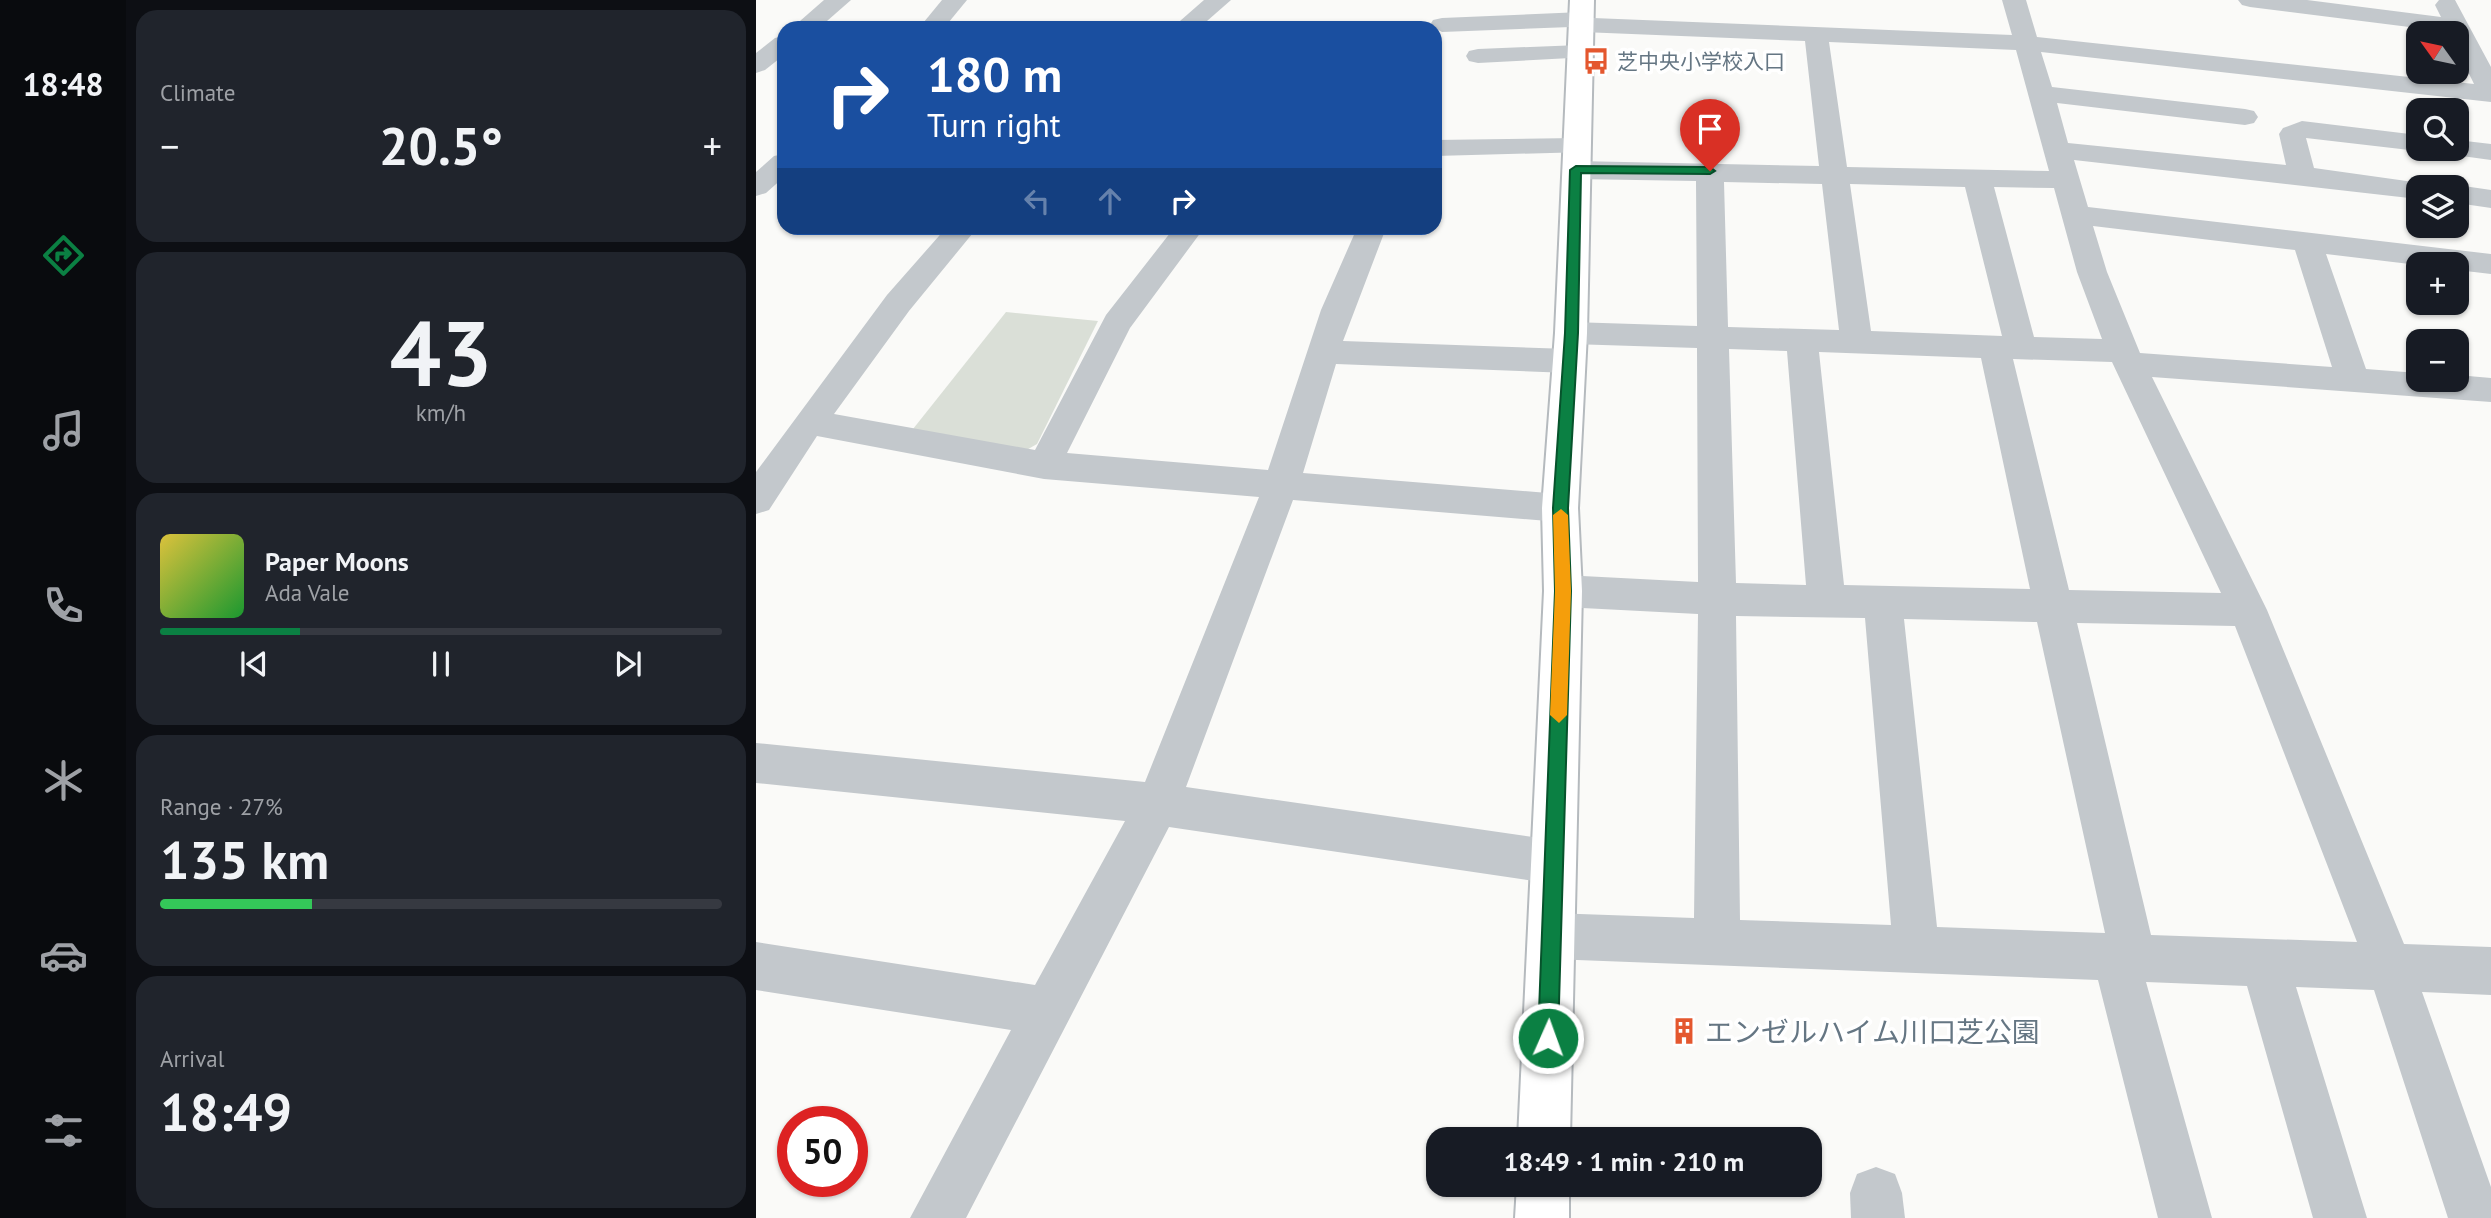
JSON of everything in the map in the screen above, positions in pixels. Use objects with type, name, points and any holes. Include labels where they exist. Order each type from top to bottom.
[{"type":"main road","points":[[1544,1127],[1563,591],[1560,508],[1570,347],[1581,24]]},
{"type":"main road","points":[[1542,1218],[1543,1197]]},
{"type":"street","points":[[813,21],[839,0]]},
{"type":"street","points":[[937,21],[955,0]]},
{"type":"street","points":[[1193,21],[1219,0]]},
{"type":"street","points":[[2014,0],[2092,272],[2127,358],[2248,610],[2389,965],[2475,1218]]},
{"type":"street","points":[[2250,0],[2418,21]]},
{"type":"street","points":[[2445,0],[2456,21]]},
{"type":"street","points":[[1442,25],[1581,24],[2026,43],[2491,91]]},
{"type":"street","points":[[1478,56],[1581,24]]},
{"type":"street","points":[[1816,34],[1856,340]]},
{"type":"street","points":[[756,65],[777,48]]},
{"type":"street","points":[[2469,48],[2491,91]]},
{"type":"street","points":[[2042,94],[2245,117]]},
{"type":"street","points":[[2302,176],[2292,134],[2302,130],[2406,142]]},
{"type":"street","points":[[1442,148],[1710,171],[2068,181],[2302,176],[2406,189]]},
{"type":"street","points":[[2469,149],[2491,152]]},
{"type":"street","points":[[756,187],[777,168]]},
{"type":"street","points":[[1710,171],[1717,599],[1717,941]]},
{"type":"street","points":[[1977,177],[2052,605],[2124,957],[2185,1218]]},
{"type":"street","points":[[2068,181],[2307,242],[2491,264]]},
{"type":"street","points":[[2469,196],[2491,199]]},
{"type":"street","points":[[756,500],[808,422],[898,303],[956,235]]},
{"type":"street","points":[[1044,466],[1117,323],[1184,235]]},
{"type":"street","points":[[937,1218],[1157,804],[1281,485],[1324,352],[1368,235]]},
{"type":"street","points":[[2307,242],[2353,380]]},
{"type":"street","points":[[1324,352],[1570,347],[1711,336],[1856,340],[2007,347],[2353,380],[2491,390]]},
{"type":"street","points":[[1802,339],[1827,601]]},
{"type":"street","points":[[808,422],[1044,466],[1560,508]]},
{"type":"street","points":[[1563,591],[1717,599],[2248,610]]},
{"type":"street","points":[[1883,603],[1916,949]]},
{"type":"street","points":[[756,763],[1157,804],[1554,862]]},
{"type":"street","points":[[1551,936],[2389,965],[2491,971]]},
{"type":"street","points":[[2264,961],[2340,1218]]},
{"type":"street","points":[[756,965],[1047,1011]]},
{"type":"shaded area","points":[[1006,312],[1098,321],[1037,444],[1023,452],[913,429]]},
{"type":"slow traffic","points":[[1559,715],[1563,591],[1561,515]]},
{"type":"place","name":"芝中央小学校入口","points":[[1596,61]]},
{"type":"place","name":"エンゼルハイム川口芝公園","points":[[1684,1031]]},
{"type":"route","points":[[1548,1038],[1563,591],[1560,508],[1571,333],[1576,170],[1710,171]]}]
